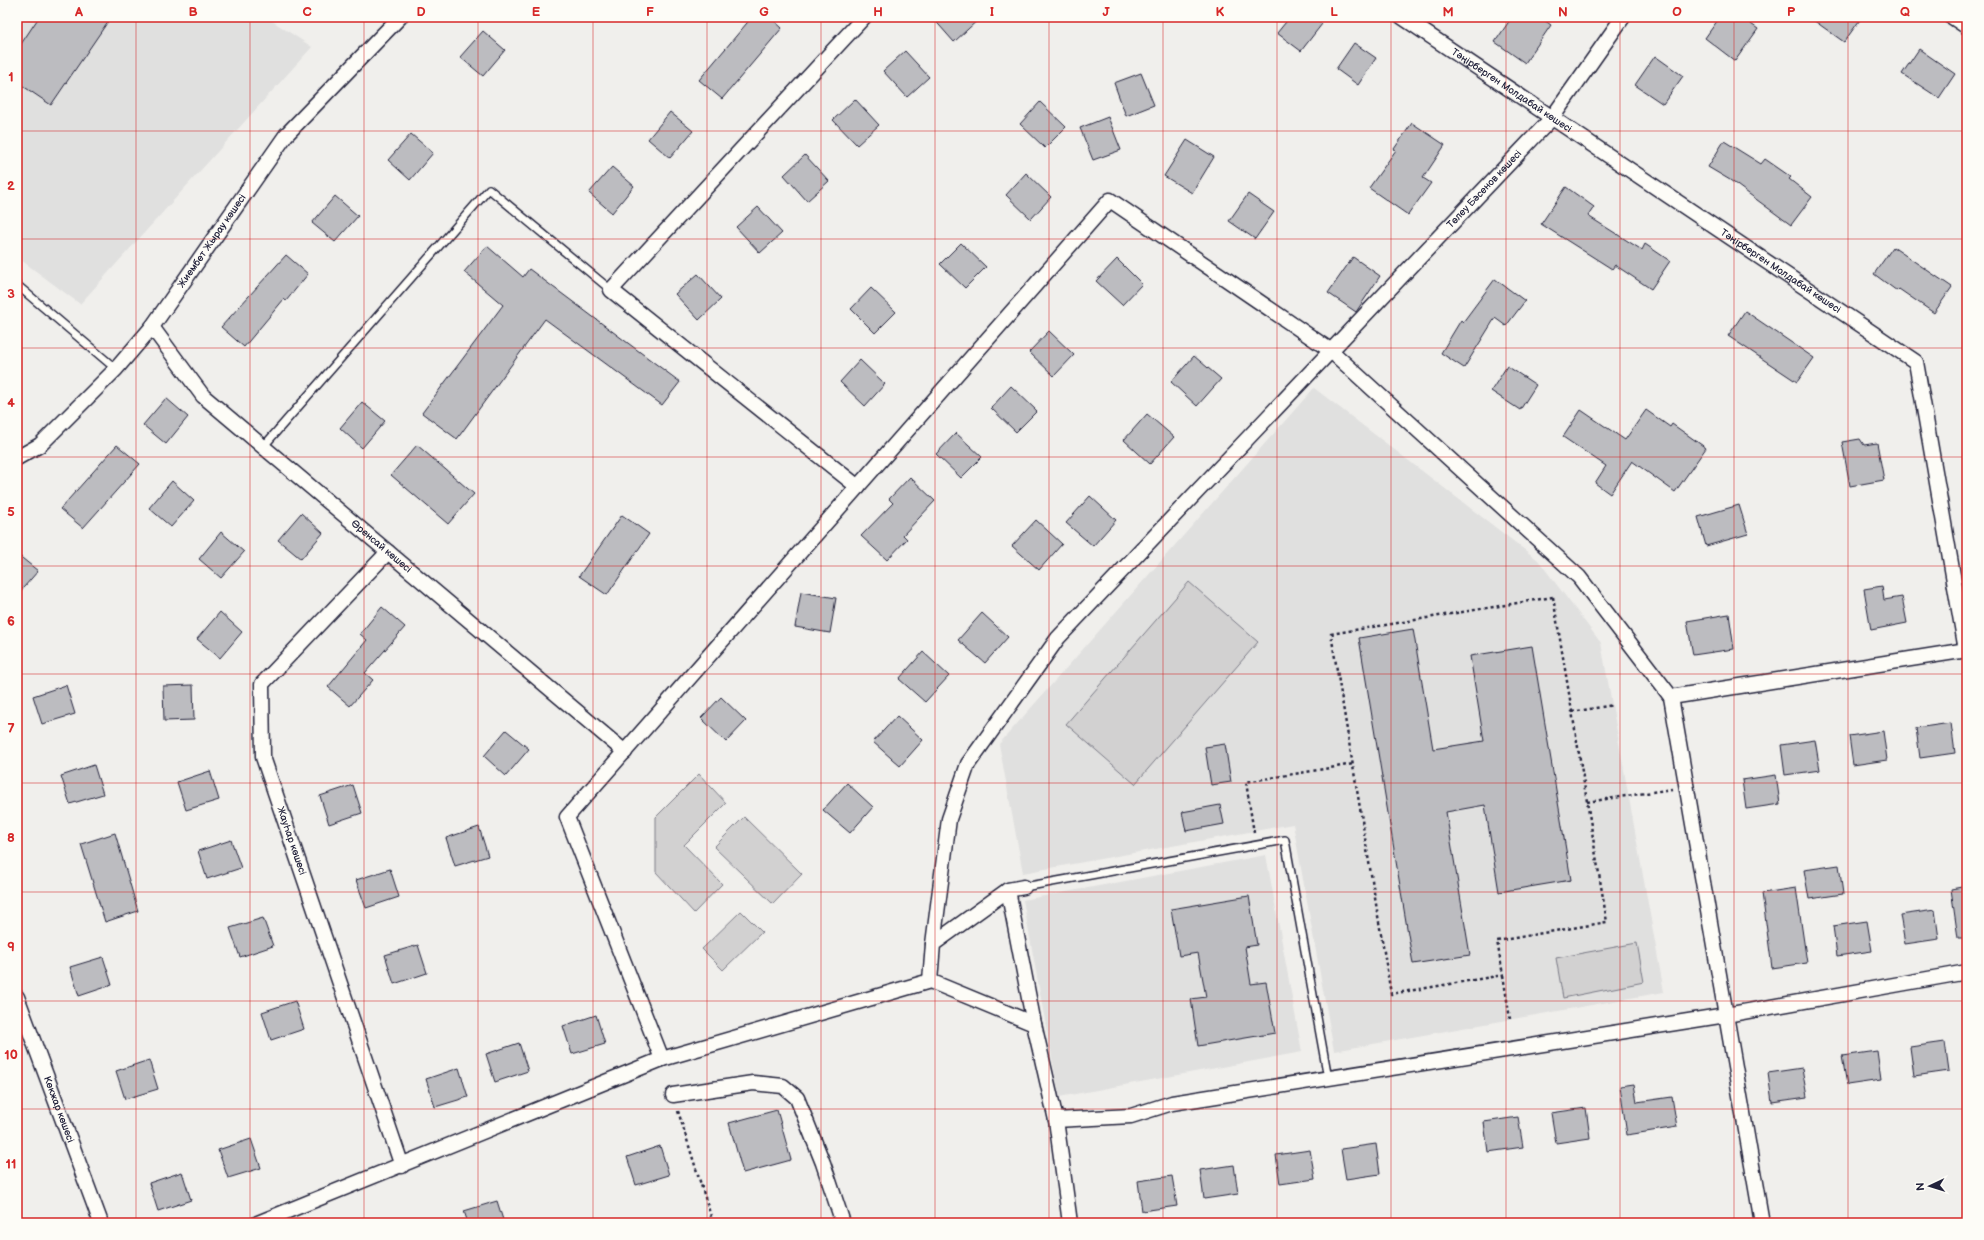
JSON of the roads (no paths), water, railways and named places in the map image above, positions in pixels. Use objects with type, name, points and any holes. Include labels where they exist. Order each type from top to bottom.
[{"type":"street","name":"Жиембет Жырау көшесі","points":[[17,458],[40,444],[116,369],[152,327],[286,135],[400,17]]},
{"type":"street","points":[[858,487],[611,290],[864,17]]},
{"type":"street","name":"Тәңірберген Молдабай көшесі","points":[[1402,17],[1916,362],[1967,650]]},
{"type":"street","name":"Төлеу Бәсенов көшесі","points":[[930,981],[933,944],[949,819],[968,764],[1058,638],[1552,118],[1623,17]]},
{"type":"street","points":[[1952,17],[1967,27]]},
{"type":"street","points":[[662,1059],[567,817],[1110,200],[1330,350],[1579,577],[1672,697],[1762,1223]]},
{"type":"street","name":"Өренсай көшесі","points":[[152,327],[203,396],[625,752]]},
{"type":"street","name":"ЖауҺар көшесі","points":[[388,552],[262,684],[263,757],[402,1166]]},
{"type":"street","points":[[1672,697],[1967,650]]},
{"type":"street","points":[[933,944],[1008,890],[1024,887]]},
{"type":"street","points":[[1008,890],[1034,1024],[1056,1120],[1070,1223]]},
{"type":"street","points":[[1056,1120],[1131,1116],[1172,1103],[1726,1015],[1967,972]]},
{"type":"street","points":[[258,1223],[402,1166],[662,1059],[930,981],[1034,1024]]},
{"type":"street","name":"Көкжар көшесі","points":[[17,996],[101,1223]]},
{"type":"street","points":[[673,1095],[753,1083],[784,1086],[797,1098],[823,1163],[843,1223]]},
{"type":"lane","points":[[263,447],[489,190],[611,290]]},
{"type":"lane","points":[[17,285],[116,369]]},
{"type":"lane","points":[[1024,887],[1285,840],[1328,1078]]}]
